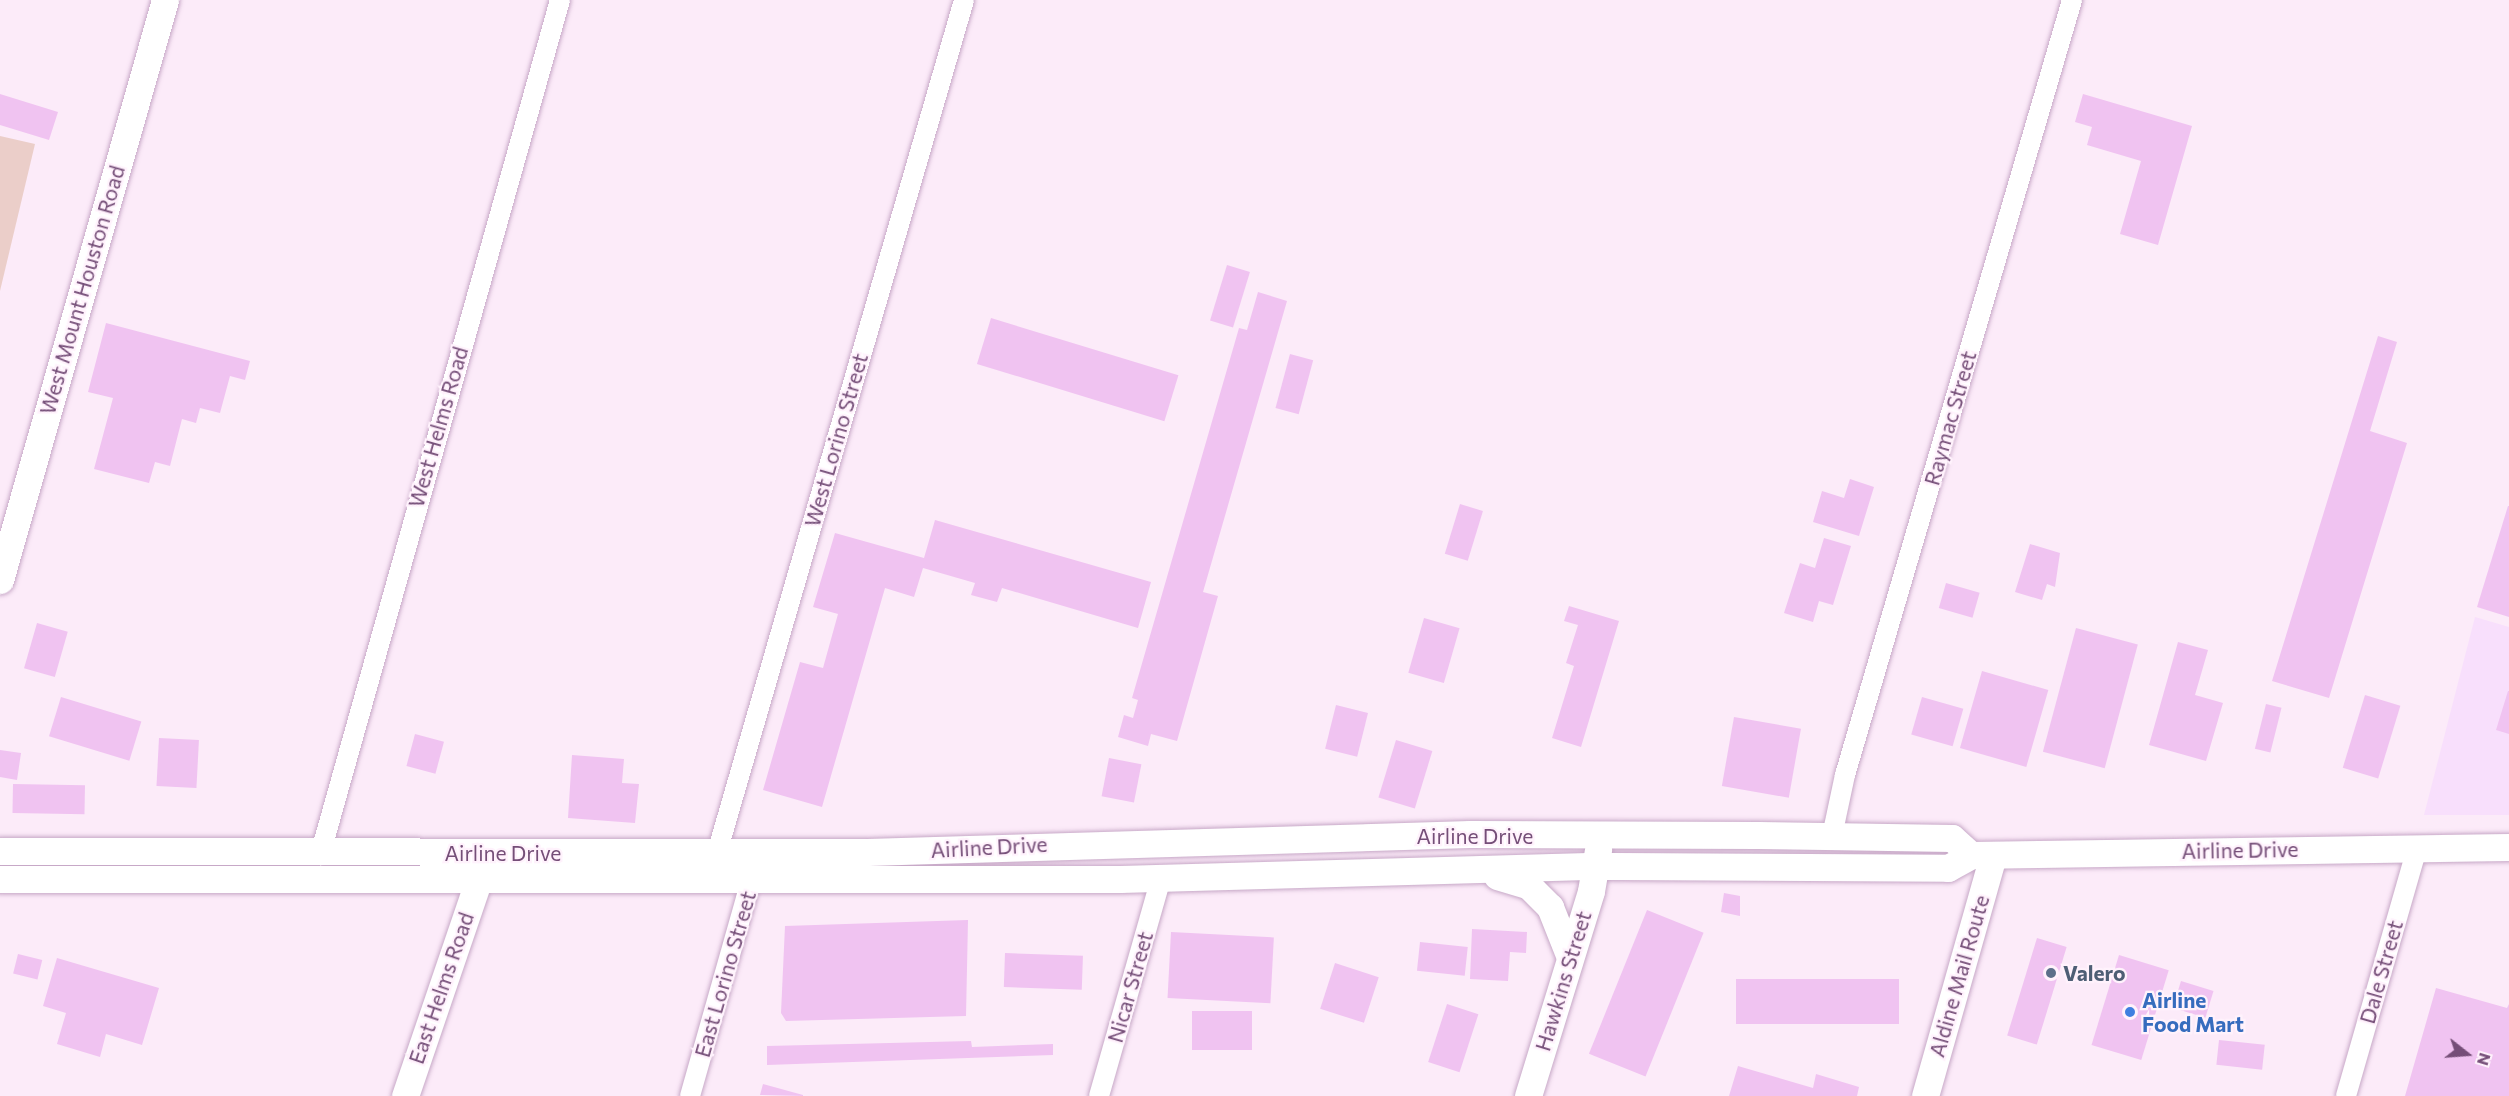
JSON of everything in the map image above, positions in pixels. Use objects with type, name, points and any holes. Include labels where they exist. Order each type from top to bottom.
[{"type":"main road","name":"West Mount Houston Road","points":[[0,580],[165,0]]},
{"type":"main road","name":"Airline Drive","points":[[0,851],[320,855],[758,852],[1599,836],[1832,836],[1952,838],[1982,855]]},
{"type":"main road","name":"Hawkins Street","points":[[1528,1096],[1569,955],[1598,866],[1599,836]]},
{"type":"main road","name":"Airline Drive","points":[[0,879],[478,881],[1161,878],[1598,866],[1948,868],[1982,855],[2509,848]]},
{"type":"main road","name":"Aldine Mail Route","points":[[1925,1096],[1982,855]]},
{"type":"main road","points":[[1471,868],[1529,886],[1550,907],[1569,955]]},
{"type":"main road","name":"East Helms Road","points":[[405,1096],[478,881]]},
{"type":"street","name":"West Helms Road","points":[[320,855],[560,0]]},
{"type":"street","name":"West Lorino Street","points":[[709,880],[964,0]]},
{"type":"street","name":"Raymac Street","points":[[1832,836],[1845,775],[2072,0]]},
{"type":"street","name":"Dale Street","points":[[2346,1096],[2417,849]]},
{"type":"street","name":"East Lorino Street","points":[[690,1096],[758,852]]},
{"type":"street","name":"Nicar Street","points":[[1099,1096],[1161,878]]},
{"type":"shaded area","points":[[0,136],[35,144],[0,291]]},
{"type":"shaded area","points":[[2475,617],[2509,627],[2509,815],[2424,815]]},
{"type":"building","points":[[0,94],[58,112],[49,140],[0,125]]},
{"type":"building","points":[[2083,94],[2192,126],[2158,245],[2120,234],[2141,161],[2087,145],[2092,127],[2075,122]]},
{"type":"building","points":[[1227,265],[1250,272],[1233,327],[1210,320]]},
{"type":"building","points":[[1258,292],[1287,301],[1203,592],[1218,596],[1177,741],[1151,734],[1148,746],[1118,737],[1124,715],[1133,718],[1138,700],[1132,698],[1239,328],[1247,330]]},
{"type":"building","points":[[991,318],[1178,375],[1164,421],[977,364]]},
{"type":"building","points":[[106,323],[250,361],[245,380],[230,376],[220,413],[200,408],[196,423],[182,419],[170,466],[155,462],[149,483],[94,469],[113,398],[88,392]]},
{"type":"building","points":[[2378,336],[2397,342],[2370,431],[2407,443],[2329,698],[2272,681]]},
{"type":"building","points":[[1290,354],[1313,360],[1299,414],[1276,408]]},
{"type":"building","points":[[1850,479],[1874,487],[1859,536],[1813,522],[1822,491],[1844,498]]},
{"type":"building","points":[[1460,504],[1483,511],[1468,561],[1445,554]]},
{"type":"building","points":[[2509,506],[2509,617],[2477,607]]},
{"type":"building","points":[[935,520],[1151,582],[1138,628],[1002,588],[997,602],[971,595],[975,583],[923,568],[914,597],[885,588],[822,807],[763,790],[800,662],[823,668],[838,614],[813,607],[835,533],[924,558]]},
{"type":"building","points":[[1824,538],[1851,546],[1833,605],[1819,601],[1813,622],[1784,613],[1800,563],[1815,568]]},
{"type":"building","points":[[2030,544],[2060,553],[2055,587],[2047,584],[2042,600],[2015,592]]},
{"type":"building","points":[[1946,583],[1980,593],[1972,618],[1939,608]]},
{"type":"building","points":[[1569,606],[1619,621],[1581,747],[1552,738],[1574,666],[1566,663],[1578,625],[1564,621]]},
{"type":"building","points":[[1424,618],[1460,628],[1444,683],[1408,673]]},
{"type":"building","points":[[37,623],[68,632],[55,677],[24,668]]},
{"type":"building","points":[[2076,628],[2138,645],[2105,768],[2043,752]]},
{"type":"building","points":[[2178,642],[2208,650],[2195,695],[2223,703],[2206,761],[2149,745]]},
{"type":"building","points":[[1982,671],[2048,690],[2026,767],[1960,748]]},
{"type":"building","points":[[2509,691],[2509,734],[2496,730]]},
{"type":"building","points":[[2365,695],[2400,706],[2378,778],[2343,768]]},
{"type":"building","points":[[61,697],[141,722],[129,761],[49,736]]},
{"type":"building","points":[[1922,697],[1963,709],[1953,746],[1911,734]]},
{"type":"building","points":[[2266,704],[2282,708],[2270,753],[2255,749]]},
{"type":"building","points":[[1336,705],[1368,713],[1357,757],[1325,749]]},
{"type":"building","points":[[1734,717],[1801,729],[1789,798],[1722,786]]},
{"type":"building","points":[[415,734],[444,742],[435,774],[406,766]]},
{"type":"building","points":[[159,738],[199,740],[196,788],[156,786]]},
{"type":"building","points":[[1396,740],[1432,751],[1415,808],[1378,797]]},
{"type":"building","points":[[0,750],[21,753],[17,780],[0,777]]},
{"type":"building","points":[[572,755],[624,759],[622,783],[639,784],[635,823],[568,818]]},
{"type":"building","points":[[1109,758],[1141,764],[1134,803],[1102,796]]},
{"type":"building","points":[[13,784],[85,785],[84,814],[12,813]]},
{"type":"building","points":[[1724,893],[1740,896],[1740,916],[1721,912]]},
{"type":"building","points":[[1647,910],[1704,933],[1645,1077],[1589,1054]]},
{"type":"building","points":[[968,920],[966,1016],[786,1021],[781,1013],[785,926]]},
{"type":"building","points":[[1472,929],[1527,932],[1526,953],[1510,952],[1508,981],[1470,979]]},
{"type":"building","points":[[1171,932],[1274,937],[1270,1003],[1168,998]]},
{"type":"building","points":[[2037,938],[2067,947],[2037,1045],[2007,1036]]},
{"type":"building","points":[[1420,942],[1468,947],[1465,976],[1417,971]]},
{"type":"building","points":[[1005,953],[1083,956],[1082,990],[1004,987]]},
{"type":"building","points":[[18,954],[42,960],[37,979],[13,973]]},
{"type":"building","points":[[2119,955],[2169,970],[2141,1060],[2092,1045]]},
{"type":"building","points":[[57,958],[159,988],[142,1045],[106,1034],[100,1057],[57,1044],[66,1013],[43,1006]]},
{"type":"building","points":[[1335,963],[1379,977],[1364,1023],[1320,1009]]},
{"type":"building","points":[[1736,979],[1899,979],[1899,1024],[1736,1024]]},
{"type":"building","points":[[2181,981],[2214,991],[2205,1018],[2173,1008]]},
{"type":"building","points":[[2436,988],[2507,1008],[2509,1004],[2509,1096],[2405,1096]]},
{"type":"building","points":[[1447,1004],[1478,1014],[1460,1072],[1428,1062]]},
{"type":"building","points":[[1192,1011],[1252,1011],[1252,1050],[1192,1050]]},
{"type":"building","points":[[2219,1040],[2265,1045],[2262,1070],[2216,1065]]},
{"type":"building","points":[[971,1041],[972,1047],[1053,1044],[1053,1055],[767,1065],[767,1046]]},
{"type":"building","points":[[1738,1066],[1813,1088],[1816,1074],[1859,1087],[1857,1096],[1729,1096]]},
{"type":"building","points":[[763,1084],[803,1095],[803,1096],[760,1095]]},
{"type":"place","name":"Valero","points":[[2051,973]]},
{"type":"place","name":"Airline Food Mart","points":[[2130,1012]]}]
